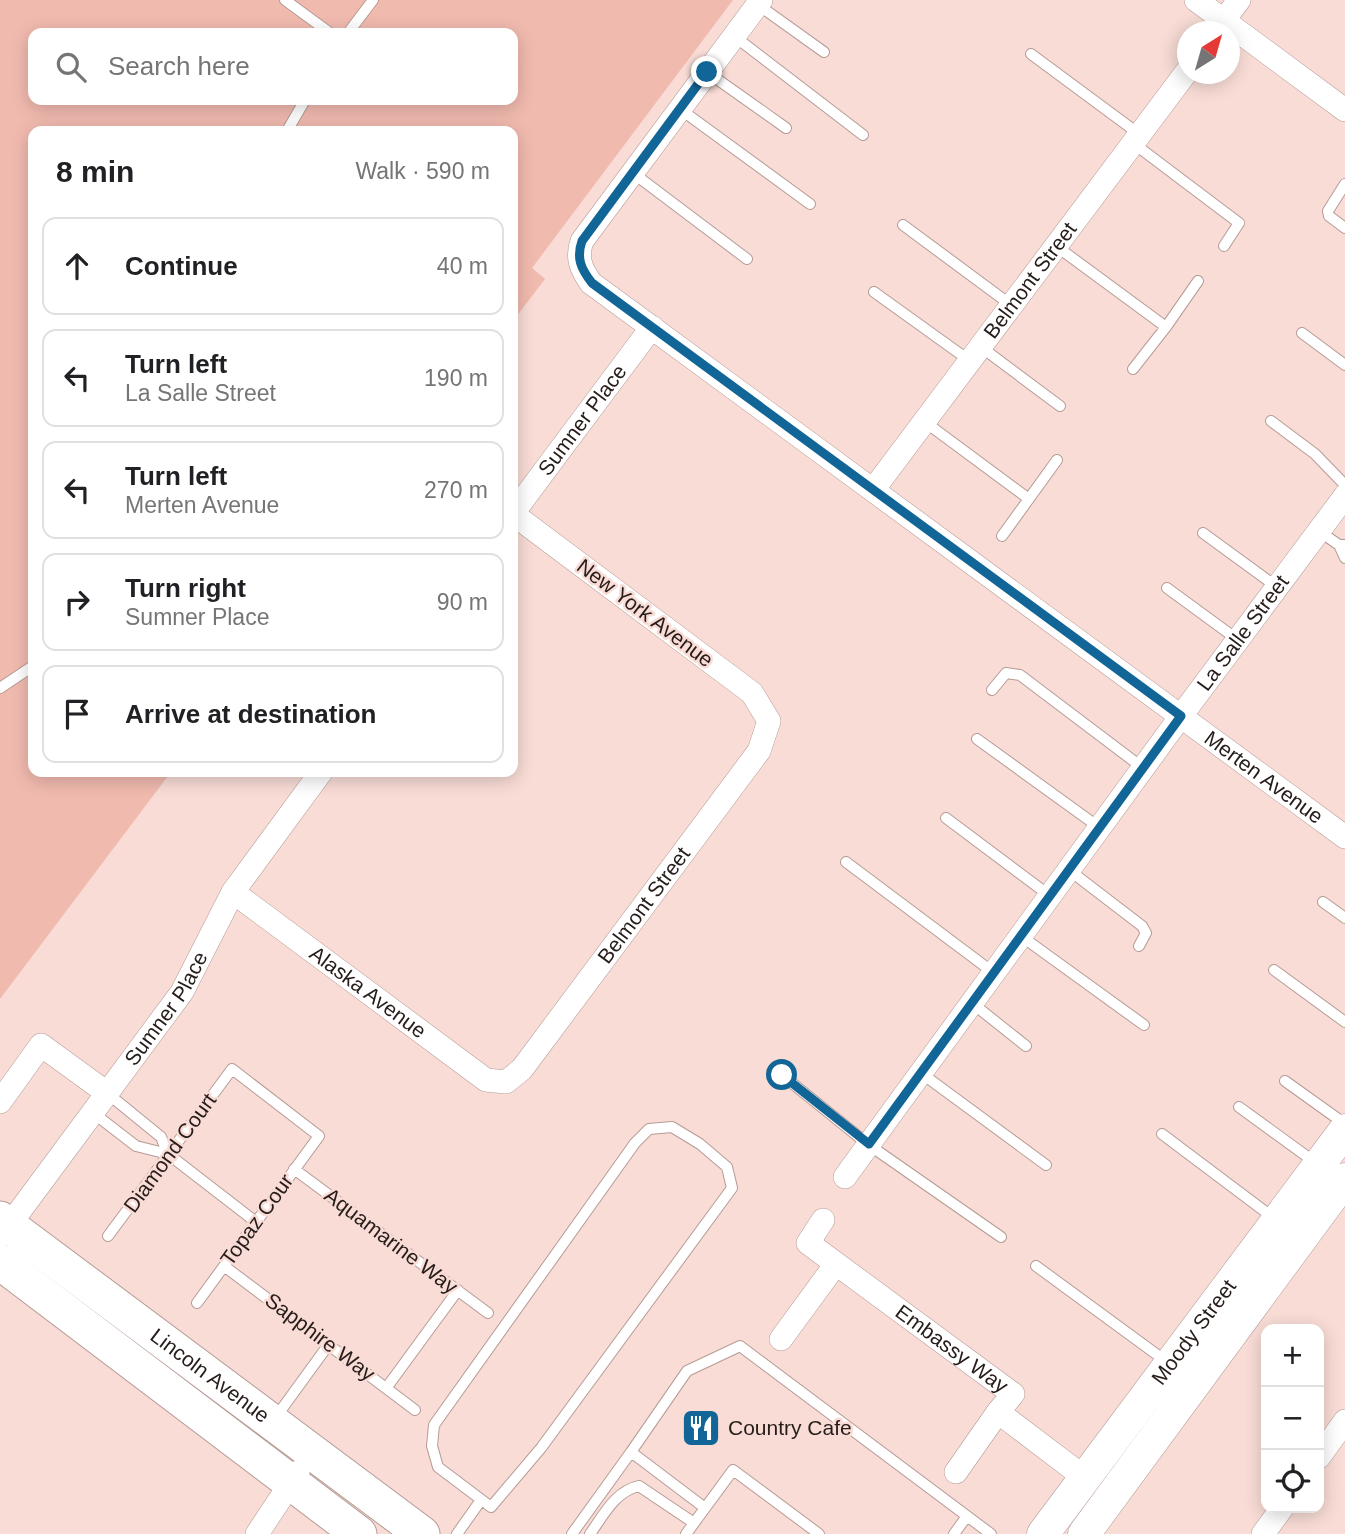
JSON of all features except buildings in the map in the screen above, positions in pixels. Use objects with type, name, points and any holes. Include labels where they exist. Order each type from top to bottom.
[{"type":"main road","name":"Moody Street","points":[[1052,1531],[1085,1478],[1183,1373],[1332,1172],[1345,1130]]},
{"type":"main road","name":"Moody Street","points":[[1084,1534],[1277,1221],[1332,1172]]},
{"type":"main road","name":"Lincoln Avenue","points":[[3,1227],[422,1534]]},
{"type":"main road","name":"Lincoln Avenue","points":[[0,1262],[359,1534]]},
{"type":"street","points":[[1196,0],[1215,21]]},
{"type":"street","points":[[1224,21],[1239,0]]},
{"type":"street","points":[[633,173],[759,2]]},
{"type":"street","points":[[1240,39],[1345,110]]},
{"type":"street","name":"Belmont Street","points":[[873,490],[1177,84]]},
{"type":"street","name":"Merten Avenue","points":[[633,173],[582,241],[579,250],[580,264],[592,283],[1345,837]]},
{"type":"street","name":"Sumner Place","points":[[518,507],[652,327]]},
{"type":"street","name":"La Salle Street","points":[[845,1177],[1345,496]]},
{"type":"street","name":"New York Avenue","points":[[518,518],[751,693],[769,721]]},
{"type":"street","name":"Belmont Street","points":[[506,1083],[522,1069],[759,751],[769,721]]},
{"type":"street","name":"Sumner Place","points":[[3,1227],[182,992],[233,892],[317,777]]},
{"type":"street","name":"Alaska Avenue","points":[[233,892],[486,1080],[506,1083]]},
{"type":"street","points":[[0,1101],[41,1045],[107,1093]]},
{"type":"street","name":"Embassy Way","points":[[823,1220],[807,1243],[1013,1394],[998,1412],[1085,1478]]},
{"type":"street","points":[[781,1339],[836,1264]]},
{"type":"street","points":[[956,1472],[998,1412]]},
{"type":"street","points":[[1324,1450],[1345,1421]]},
{"type":"street","points":[[257,1534],[313,1452]]},
{"type":"street","points":[[1263,1534],[1278,1513]]},
{"type":"lane","points":[[285,0],[323,28]]},
{"type":"lane","points":[[352,28],[373,0]]},
{"type":"lane","points":[[759,2],[824,52]]},
{"type":"lane","points":[[734,36],[863,135]]},
{"type":"lane","points":[[1031,54],[1239,223],[1224,246]]},
{"type":"lane","points":[[707,72],[786,128]]},
{"type":"lane","points":[[290,126],[302,105]]},
{"type":"lane","points":[[680,109],[810,204]]},
{"type":"lane","points":[[633,173],[747,258]]},
{"type":"lane","points":[[1345,184],[1328,211],[1329,216],[1345,228]]},
{"type":"lane","points":[[903,225],[1011,305]]},
{"type":"lane","points":[[1056,246],[1166,327]]},
{"type":"lane","points":[[1133,369],[1198,281]]},
{"type":"lane","points":[[874,292],[1060,406]]},
{"type":"lane","points":[[1302,333],[1345,365]]},
{"type":"lane","points":[[1271,421],[1315,454],[1345,485]]},
{"type":"lane","points":[[925,422],[1029,499]]},
{"type":"lane","points":[[1002,536],[1057,460]]},
{"type":"lane","points":[[1319,531],[1342,545],[1345,558]]},
{"type":"lane","points":[[1203,533],[1277,587]]},
{"type":"lane","points":[[1167,588],[1238,640]]},
{"type":"lane","points":[[0,688],[28,669]]},
{"type":"lane","points":[[992,690],[1006,673],[1020,675],[1143,768]]},
{"type":"lane","points":[[977,739],[1100,828]]},
{"type":"lane","points":[[946,818],[1050,896]]},
{"type":"lane","points":[[846,862],[994,973]]},
{"type":"lane","points":[[1069,870],[1142,926],[1146,933],[1139,946]]},
{"type":"lane","points":[[1323,902],[1345,918]]},
{"type":"lane","points":[[1021,936],[1144,1025]]},
{"type":"lane","points":[[1274,970],[1345,1022]]},
{"type":"lane","points":[[972,1003],[1026,1046]]},
{"type":"lane","name":"Diamond Court","points":[[108,1236],[232,1069],[319,1136]]},
{"type":"lane","points":[[921,1073],[1046,1165]]},
{"type":"lane","points":[[782,1075],[869,1144],[1001,1237]]},
{"type":"lane","points":[[1285,1081],[1345,1125]]},
{"type":"lane","points":[[107,1093],[161,1137],[168,1154]]},
{"type":"lane","points":[[1239,1107],[1332,1172]]},
{"type":"lane","points":[[92,1112],[136,1146],[168,1154],[256,1222]]},
{"type":"lane","points":[[672,1127],[699,1144],[727,1167],[732,1188],[541,1448],[491,1507],[481,1500],[438,1467],[432,1447],[434,1424],[635,1143],[649,1129],[672,1127]]},
{"type":"lane","points":[[1162,1134],[1277,1221]]},
{"type":"lane","name":"Topaz Cour","points":[[197,1303],[319,1136]]},
{"type":"lane","name":"Aquamarine Way","points":[[294,1169],[488,1313]]},
{"type":"lane","name":"Sapphire Way","points":[[224,1266],[415,1410]]},
{"type":"lane","points":[[1036,1266],[1183,1373]]},
{"type":"lane","points":[[387,1387],[458,1290]]},
{"type":"lane","points":[[272,1422],[329,1344]]},
{"type":"lane","points":[[572,1534],[687,1371],[740,1346],[991,1534]]},
{"type":"lane","points":[[631,1452],[705,1508]]},
{"type":"lane","points":[[686,1534],[733,1470],[819,1534]]},
{"type":"lane","points":[[590,1534],[619,1495],[628,1488],[639,1486],[694,1523]]},
{"type":"lane","points":[[457,1534],[481,1500]]},
{"type":"lane","points":[[954,1534],[967,1516]]},
{"type":"shaded area","points":[[0,0],[733,0],[532,268],[545,279],[518,314],[518,126],[28,126],[28,777],[167,777],[0,999]]},
{"type":"place","name":"Country Cafe","points":[[701,1428]]},
{"type":"route","points":[[707,72],[582,241],[579,250],[584,273],[592,283],[1181,716],[869,1144],[782,1075]]}]
